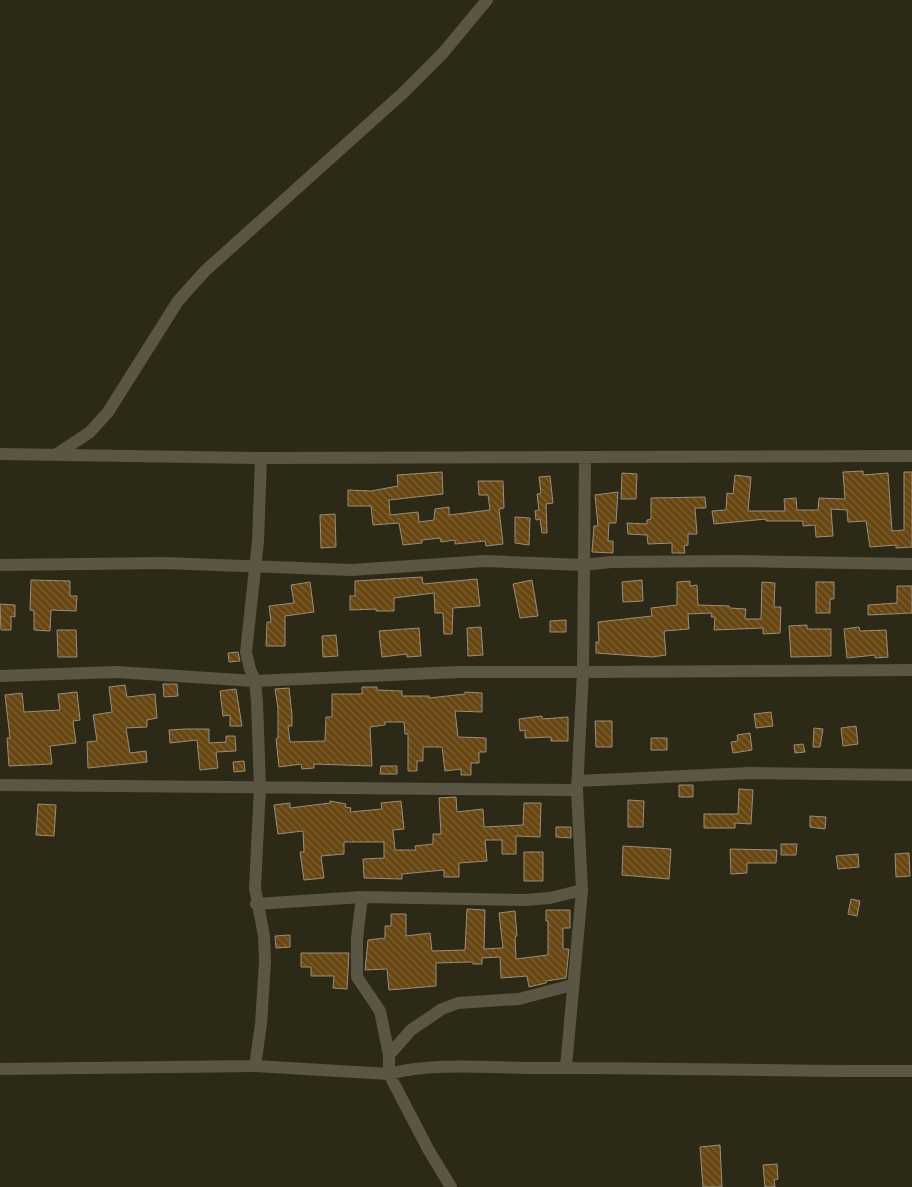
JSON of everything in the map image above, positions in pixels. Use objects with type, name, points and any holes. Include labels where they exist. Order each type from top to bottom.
[{"type":"street","points":[[57,454],[90,432],[108,412],[178,301],[205,272],[403,93],[443,53],[487,0]]},
{"type":"street","points":[[0,454],[261,458],[912,456]]},
{"type":"street","points":[[566,1067],[582,890],[578,786],[583,672],[585,457]]},
{"type":"street","points":[[255,1066],[261,1024],[265,961],[264,936],[256,904],[255,888],[260,787],[255,681],[246,652],[258,541],[261,458]]},
{"type":"street","points":[[0,565],[164,563],[376,570],[485,561],[583,565],[611,562],[739,561],[912,564]]},
{"type":"street","points":[[0,676],[116,672],[255,681],[458,672],[912,670]]},
{"type":"street","points":[[0,785],[260,787],[578,786],[750,773],[912,775]]},
{"type":"street","points":[[255,888],[276,902]]},
{"type":"street","points":[[256,904],[362,897],[524,900],[550,898],[582,890]]},
{"type":"street","points":[[362,897],[357,938],[357,977],[380,1011],[389,1055],[390,1074],[428,1149],[451,1187]]},
{"type":"street","points":[[389,1055],[411,1030],[429,1016],[450,1006],[458,1003],[519,999],[572,986]]},
{"type":"street","points":[[0,1069],[255,1066],[390,1074],[406,1070],[435,1068],[566,1067],[912,1071]]},
{"type":"building","points":[[863,471],[863,475],[888,473],[892,531],[904,530],[904,472],[912,472],[912,547],[896,548],[896,545],[870,547],[866,521],[848,522],[847,510],[831,509],[833,536],[816,537],[815,525],[803,526],[803,521],[766,521],[766,519],[714,524],[712,511],[726,510],[727,493],[733,494],[735,475],[751,477],[748,511],[785,511],[784,499],[796,498],[797,510],[818,510],[819,498],[845,499],[843,472]]},
{"type":"building","points":[[442,472],[443,494],[389,500],[390,515],[418,512],[419,522],[434,520],[435,509],[449,507],[449,515],[490,510],[488,495],[479,495],[478,481],[503,481],[504,508],[499,509],[503,544],[486,546],[485,541],[455,544],[455,540],[441,542],[440,538],[422,540],[422,543],[403,545],[399,523],[373,525],[371,506],[348,506],[348,490],[371,491],[398,486],[397,475]]},
{"type":"building","points":[[622,473],[637,474],[636,499],[621,499]]},
{"type":"building","points":[[550,476],[553,503],[546,504],[547,533],[542,533],[540,519],[536,520],[535,511],[539,510],[537,494],[541,493],[539,477]]},
{"type":"building","points":[[618,492],[616,523],[609,523],[608,541],[613,541],[613,553],[592,552],[594,526],[598,526],[595,495]]},
{"type":"building","points":[[705,497],[706,508],[695,508],[697,534],[688,534],[688,545],[684,546],[685,553],[672,553],[672,543],[648,544],[647,535],[628,534],[627,523],[647,524],[647,520],[651,519],[651,498]]},
{"type":"building","points":[[335,514],[336,547],[321,548],[320,515]]},
{"type":"building","points":[[515,517],[530,518],[529,545],[515,543]]},
{"type":"building","points":[[422,577],[423,584],[477,579],[480,606],[453,608],[452,634],[444,634],[443,613],[435,613],[434,593],[394,598],[394,611],[376,611],[376,609],[350,610],[350,596],[355,596],[355,581]]},
{"type":"building","points":[[31,580],[70,581],[70,596],[77,596],[76,611],[51,610],[50,631],[34,630],[34,611],[30,610]]},
{"type":"building","points":[[532,580],[538,616],[520,618],[513,584]]},
{"type":"building","points":[[642,580],[643,601],[623,602],[622,582]]},
{"type":"building","points":[[690,581],[690,586],[697,585],[698,605],[729,606],[730,608],[746,609],[745,619],[761,619],[762,582],[775,583],[774,607],[781,607],[780,633],[763,634],[763,628],[714,630],[715,617],[711,617],[712,613],[688,614],[689,629],[664,631],[666,655],[652,657],[596,653],[596,642],[599,642],[598,622],[652,616],[651,608],[677,605],[677,582]]},
{"type":"building","points":[[310,582],[314,612],[285,616],[285,646],[266,646],[267,622],[271,622],[269,606],[294,603],[291,585]]},
{"type":"building","points":[[816,582],[834,582],[834,599],[830,599],[830,613],[816,613]]},
{"type":"building","points":[[897,586],[912,586],[912,613],[868,615],[868,605],[897,603]]},
{"type":"building","points":[[0,604],[15,605],[15,617],[11,616],[11,630],[1,630]]},
{"type":"building","points":[[566,620],[566,632],[550,632],[550,621]]},
{"type":"building","points":[[807,625],[807,629],[831,629],[831,656],[791,657],[789,626]]},
{"type":"building","points":[[481,627],[483,655],[468,656],[467,628]]},
{"type":"building","points":[[859,627],[860,631],[886,630],[888,657],[875,658],[875,655],[847,658],[844,629]]},
{"type":"building","points":[[419,628],[421,656],[407,657],[407,654],[382,657],[379,631]]},
{"type":"building","points":[[57,630],[76,630],[77,657],[58,657]]},
{"type":"building","points":[[336,635],[338,656],[323,657],[322,636]]},
{"type":"building","points":[[238,652],[240,661],[229,662],[228,653]]},
{"type":"building","points":[[163,684],[177,684],[178,696],[164,697]]},
{"type":"building","points":[[125,685],[127,697],[155,694],[157,718],[147,720],[147,727],[126,728],[130,753],[146,751],[147,762],[88,768],[87,742],[97,741],[93,715],[112,712],[109,687]]},
{"type":"building","points":[[362,687],[402,691],[402,696],[429,696],[429,698],[465,694],[465,692],[482,693],[482,712],[455,711],[458,737],[486,738],[486,752],[479,752],[479,763],[471,763],[471,775],[461,775],[461,769],[445,771],[442,747],[423,747],[423,761],[417,761],[417,771],[408,771],[408,734],[405,734],[404,722],[385,722],[385,725],[370,727],[372,766],[314,764],[314,768],[302,769],[301,764],[279,767],[276,739],[278,738],[278,708],[275,689],[289,688],[292,715],[292,726],[288,726],[290,742],[325,741],[326,717],[332,717],[332,694],[362,694]]},
{"type":"building","points":[[236,689],[242,726],[230,726],[230,715],[223,716],[220,691]]},
{"type":"building","points":[[77,692],[80,720],[73,721],[76,743],[50,746],[52,764],[9,766],[7,738],[10,738],[5,695],[22,693],[24,712],[60,710],[58,694]]},
{"type":"building","points":[[771,712],[773,726],[756,728],[754,714]]},
{"type":"building","points":[[542,716],[542,719],[568,717],[568,741],[551,741],[551,737],[525,738],[525,730],[520,731],[519,719]]},
{"type":"building","points":[[595,721],[612,721],[612,747],[596,747]]},
{"type":"building","points":[[856,726],[858,744],[843,746],[841,728]]},
{"type":"building","points":[[814,728],[823,729],[820,747],[813,747]]},
{"type":"building","points":[[209,729],[209,743],[226,742],[226,736],[235,736],[236,751],[216,752],[218,768],[200,770],[197,740],[170,743],[169,730]]},
{"type":"building","points":[[750,733],[752,750],[733,753],[731,742],[738,741],[737,735]]},
{"type":"building","points":[[651,738],[667,738],[667,750],[651,750]]},
{"type":"building","points":[[803,744],[805,752],[795,753],[794,745]]},
{"type":"building","points":[[244,761],[245,771],[234,772],[233,762]]},
{"type":"building","points":[[381,766],[397,766],[397,774],[380,774]]},
{"type":"building","points":[[679,785],[693,785],[693,797],[679,797]]},
{"type":"building","points":[[739,789],[753,790],[751,824],[735,823],[735,828],[704,828],[704,814],[738,814]]},
{"type":"building","points":[[456,797],[457,812],[483,809],[484,827],[523,825],[524,803],[541,803],[540,837],[516,836],[516,854],[502,854],[502,840],[485,840],[487,861],[459,863],[459,877],[444,877],[444,870],[402,874],[402,879],[364,878],[363,859],[384,858],[384,842],[344,842],[344,854],[321,856],[324,878],[304,880],[300,852],[304,852],[303,831],[278,834],[274,805],[290,803],[290,808],[330,803],[330,801],[346,804],[345,807],[351,808],[350,812],[382,809],[381,803],[401,801],[404,829],[393,830],[395,850],[416,850],[415,846],[433,844],[433,834],[441,834],[439,798]]},
{"type":"building","points":[[628,800],[644,801],[643,827],[628,827]]},
{"type":"building","points":[[38,804],[56,805],[54,836],[36,835]]},
{"type":"building","points":[[810,816],[826,817],[825,829],[810,827]]},
{"type":"building","points":[[556,827],[571,827],[571,838],[556,837]]},
{"type":"building","points":[[781,844],[797,844],[796,855],[781,855]]},
{"type":"building","points":[[623,846],[671,849],[669,879],[622,875]]},
{"type":"building","points":[[730,849],[777,850],[776,863],[747,863],[747,873],[731,874]]},
{"type":"building","points":[[524,852],[543,852],[543,881],[524,881]]},
{"type":"building","points":[[909,853],[910,876],[896,877],[895,854]]},
{"type":"building","points":[[858,854],[859,867],[838,869],[836,856]]},
{"type":"building","points":[[851,899],[860,901],[857,916],[848,914]]},
{"type":"building","points":[[467,909],[485,910],[484,949],[503,948],[499,913],[515,911],[516,959],[548,955],[548,921],[546,921],[546,910],[570,910],[570,928],[563,928],[563,949],[569,949],[566,978],[546,981],[546,983],[529,987],[527,976],[501,978],[500,957],[482,958],[482,964],[473,964],[472,962],[436,963],[436,986],[389,990],[387,969],[365,970],[368,940],[385,938],[385,926],[391,926],[391,914],[406,914],[406,936],[430,933],[432,951],[465,950]]},
{"type":"building","points":[[290,935],[290,947],[276,948],[275,936]]},
{"type":"building","points":[[301,953],[349,953],[347,989],[333,988],[334,976],[311,976],[311,967],[301,967]]},
{"type":"building","points":[[720,1145],[722,1187],[703,1187],[700,1147]]},
{"type":"building","points":[[777,1164],[778,1179],[774,1180],[775,1187],[765,1187],[763,1165]]}]
